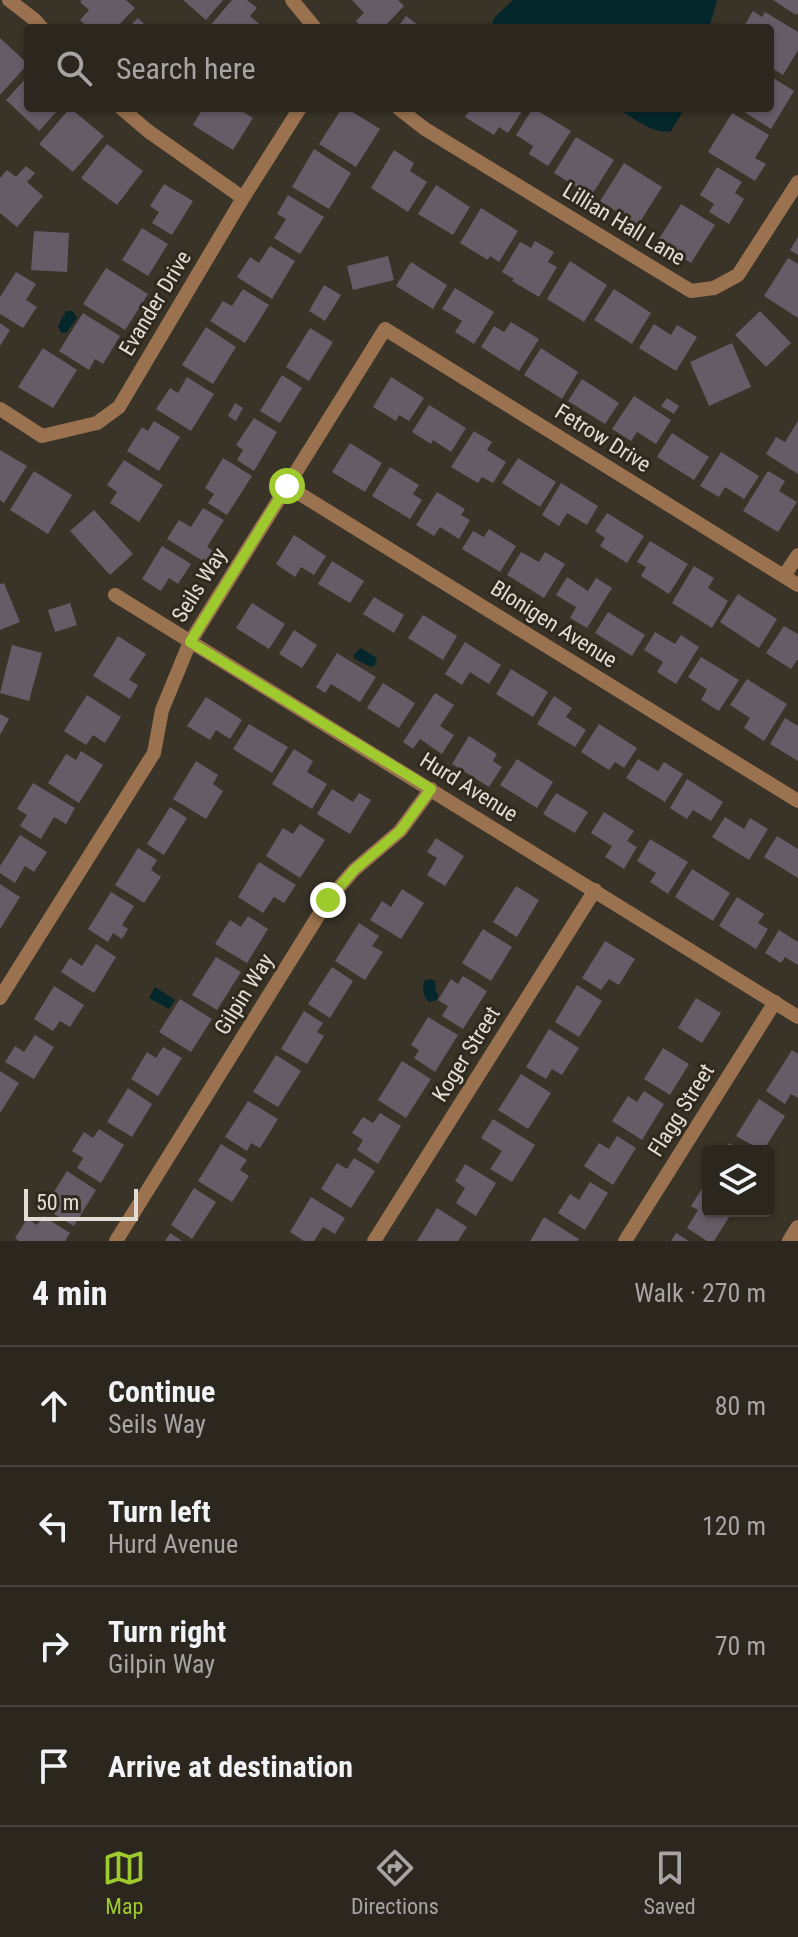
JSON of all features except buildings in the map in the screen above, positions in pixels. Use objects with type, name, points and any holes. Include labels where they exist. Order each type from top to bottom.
[{"type":"street","points":[[9,0],[38,24]]},
{"type":"street","points":[[292,0],[312,24]]},
{"type":"street","points":[[126,112],[243,198]]},
{"type":"street","name":"Evander Drive","points":[[0,409],[42,436],[97,423],[119,407],[297,112]]},
{"type":"street","name":"Lillian Hall Lane","points":[[403,112],[425,129],[691,291],[714,288],[738,275],[798,182]]},
{"type":"street","name":"Seils Way","points":[[0,998],[154,753],[162,710],[190,642],[385,329]]},
{"type":"street","name":"Fetrow Drive","points":[[385,329],[798,585]]},
{"type":"street","name":"Blonigen Avenue","points":[[287,486],[798,801]]},
{"type":"street","points":[[784,576],[798,555]]},
{"type":"street","name":"Hurd Avenue","points":[[115,595],[798,1017]]},
{"type":"street","name":"Gilpin Way","points":[[116,1241],[328,900],[354,870],[400,831],[431,789]]},
{"type":"street","name":"Koger Street","points":[[374,1241],[595,890]]},
{"type":"street","name":"Flagg Street","points":[[625,1241],[775,1002]]},
{"type":"street","points":[[790,1241],[798,1228]]},
{"type":"water","points":[[513,0],[717,0],[710,24],[492,24],[494,18]]},
{"type":"water","points":[[624,112],[683,112],[671,131],[664,132]]},
{"type":"water","points":[[66,311],[73,311],[77,318],[66,333],[61,333],[58,326]]},
{"type":"water","points":[[361,648],[377,658],[375,665],[371,667],[355,659],[354,654]]},
{"type":"water","points":[[424,981],[435,981],[438,995],[437,1000],[429,1002],[423,987]]},
{"type":"water","points":[[155,987],[175,1000],[169,1009],[149,998]]},
{"type":"route","points":[[287,486],[190,642],[431,789],[400,831],[354,870],[328,900]]}]
